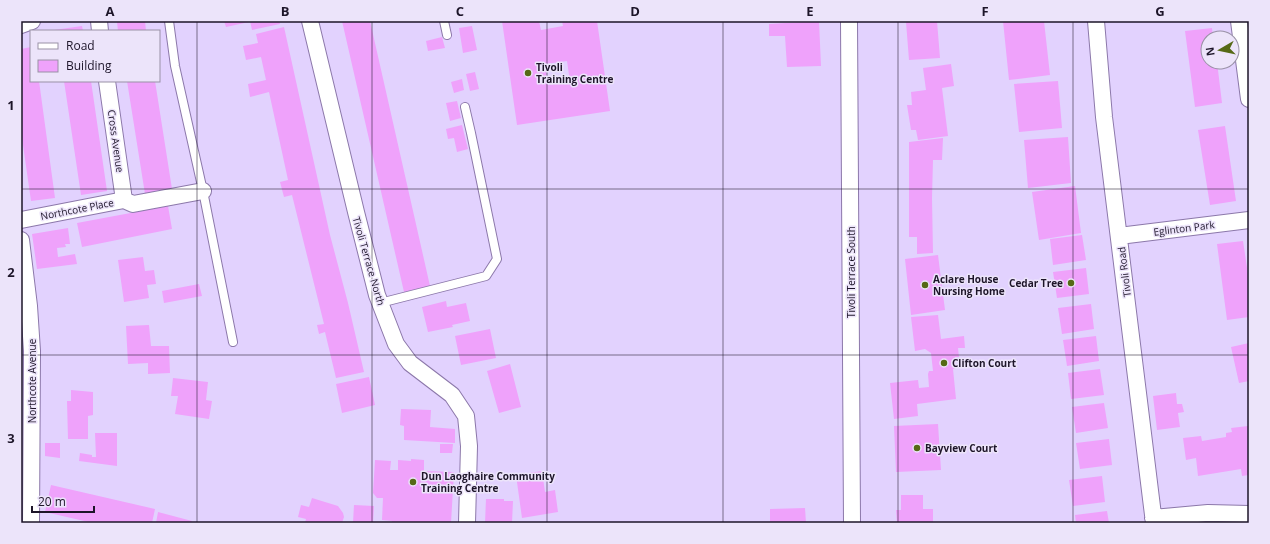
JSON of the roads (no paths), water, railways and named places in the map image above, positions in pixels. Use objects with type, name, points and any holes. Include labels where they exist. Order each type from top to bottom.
[{"type":"street","points":[[21,25],[32,21]]},
{"type":"street","name":"Tivoli Terrace North","points":[[310,21],[377,295],[396,344],[410,363],[452,395],[466,416],[469,446],[467,523]]},
{"type":"street","name":"Tivoli Terrace South","points":[[849,21],[852,523]]},
{"type":"street","name":"Tivoli Road","points":[[1096,21],[1104,117],[1154,521]]},
{"type":"street","points":[[1239,21],[1249,99]]},
{"type":"street","name":"Cross Avenue","points":[[107,82],[124,200]]},
{"type":"street","name":"Northcote Place","points":[[21,220],[124,200],[133,204],[203,191]]},
{"type":"street","name":"Eglinton Park","points":[[1119,236],[1249,220]]},
{"type":"street","name":"Northcote Avenue","points":[[21,240],[29,306],[32,351],[31,523]]},
{"type":"street","points":[[1154,521],[1208,513],[1249,514]]},
{"type":"lane","points":[[169,21],[175,66],[203,191],[233,342]]},
{"type":"lane","points":[[444,21],[447,35]]},
{"type":"lane","points":[[380,303],[486,276],[497,259],[464,107]]},
{"type":"place","name":"Tivoli Training Centre","points":[[528,73]]},
{"type":"place","name":"Cedar Tree","points":[[1071,283]]},
{"type":"place","name":"Aclare House Nursing Home","points":[[925,285]]},
{"type":"place","name":"Clifton Court","points":[[944,363]]},
{"type":"place","name":"Bayview Court","points":[[917,448]]},
{"type":"place","name":"Dun Laoghaire Community Training Centre","points":[[413,482]]}]
